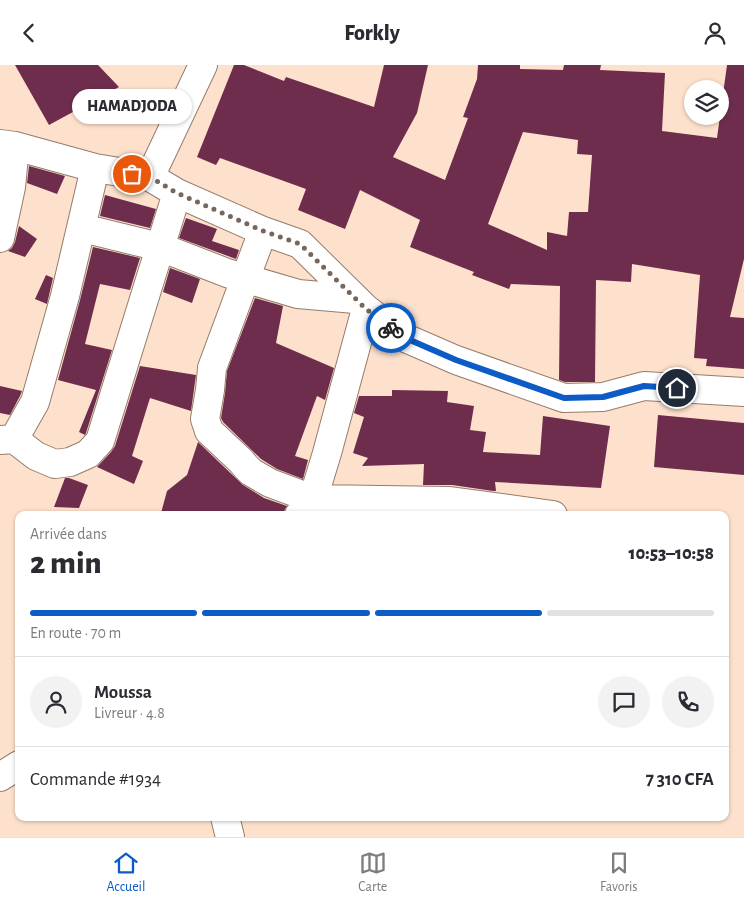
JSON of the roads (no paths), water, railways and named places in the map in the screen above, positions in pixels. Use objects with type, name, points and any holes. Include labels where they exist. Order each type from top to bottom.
[{"type":"street","points":[[150,177],[203,65]]},
{"type":"street","points":[[0,238],[11,187],[8,145],[95,168],[150,177],[177,193],[263,231],[300,244],[360,304],[403,337],[456,360],[564,398],[603,397],[644,386],[744,392]]},
{"type":"street","points":[[95,168],[65,296],[35,402],[7,440],[55,464],[70,462],[88,454],[100,441],[177,193]]},
{"type":"street","points":[[82,228],[160,247],[227,273],[298,293],[360,304]]},
{"type":"street","points":[[263,231],[212,368],[205,419],[209,431],[251,472],[306,507],[450,501],[524,511]]},
{"type":"street","points":[[306,507],[327,453],[360,304]]},
{"type":"street","points":[[0,777],[15,768]]},
{"type":"street","points":[[226,821],[230,837]]},
{"type":"place","name":"HAMADJODA","points":[[132,174]]}]
